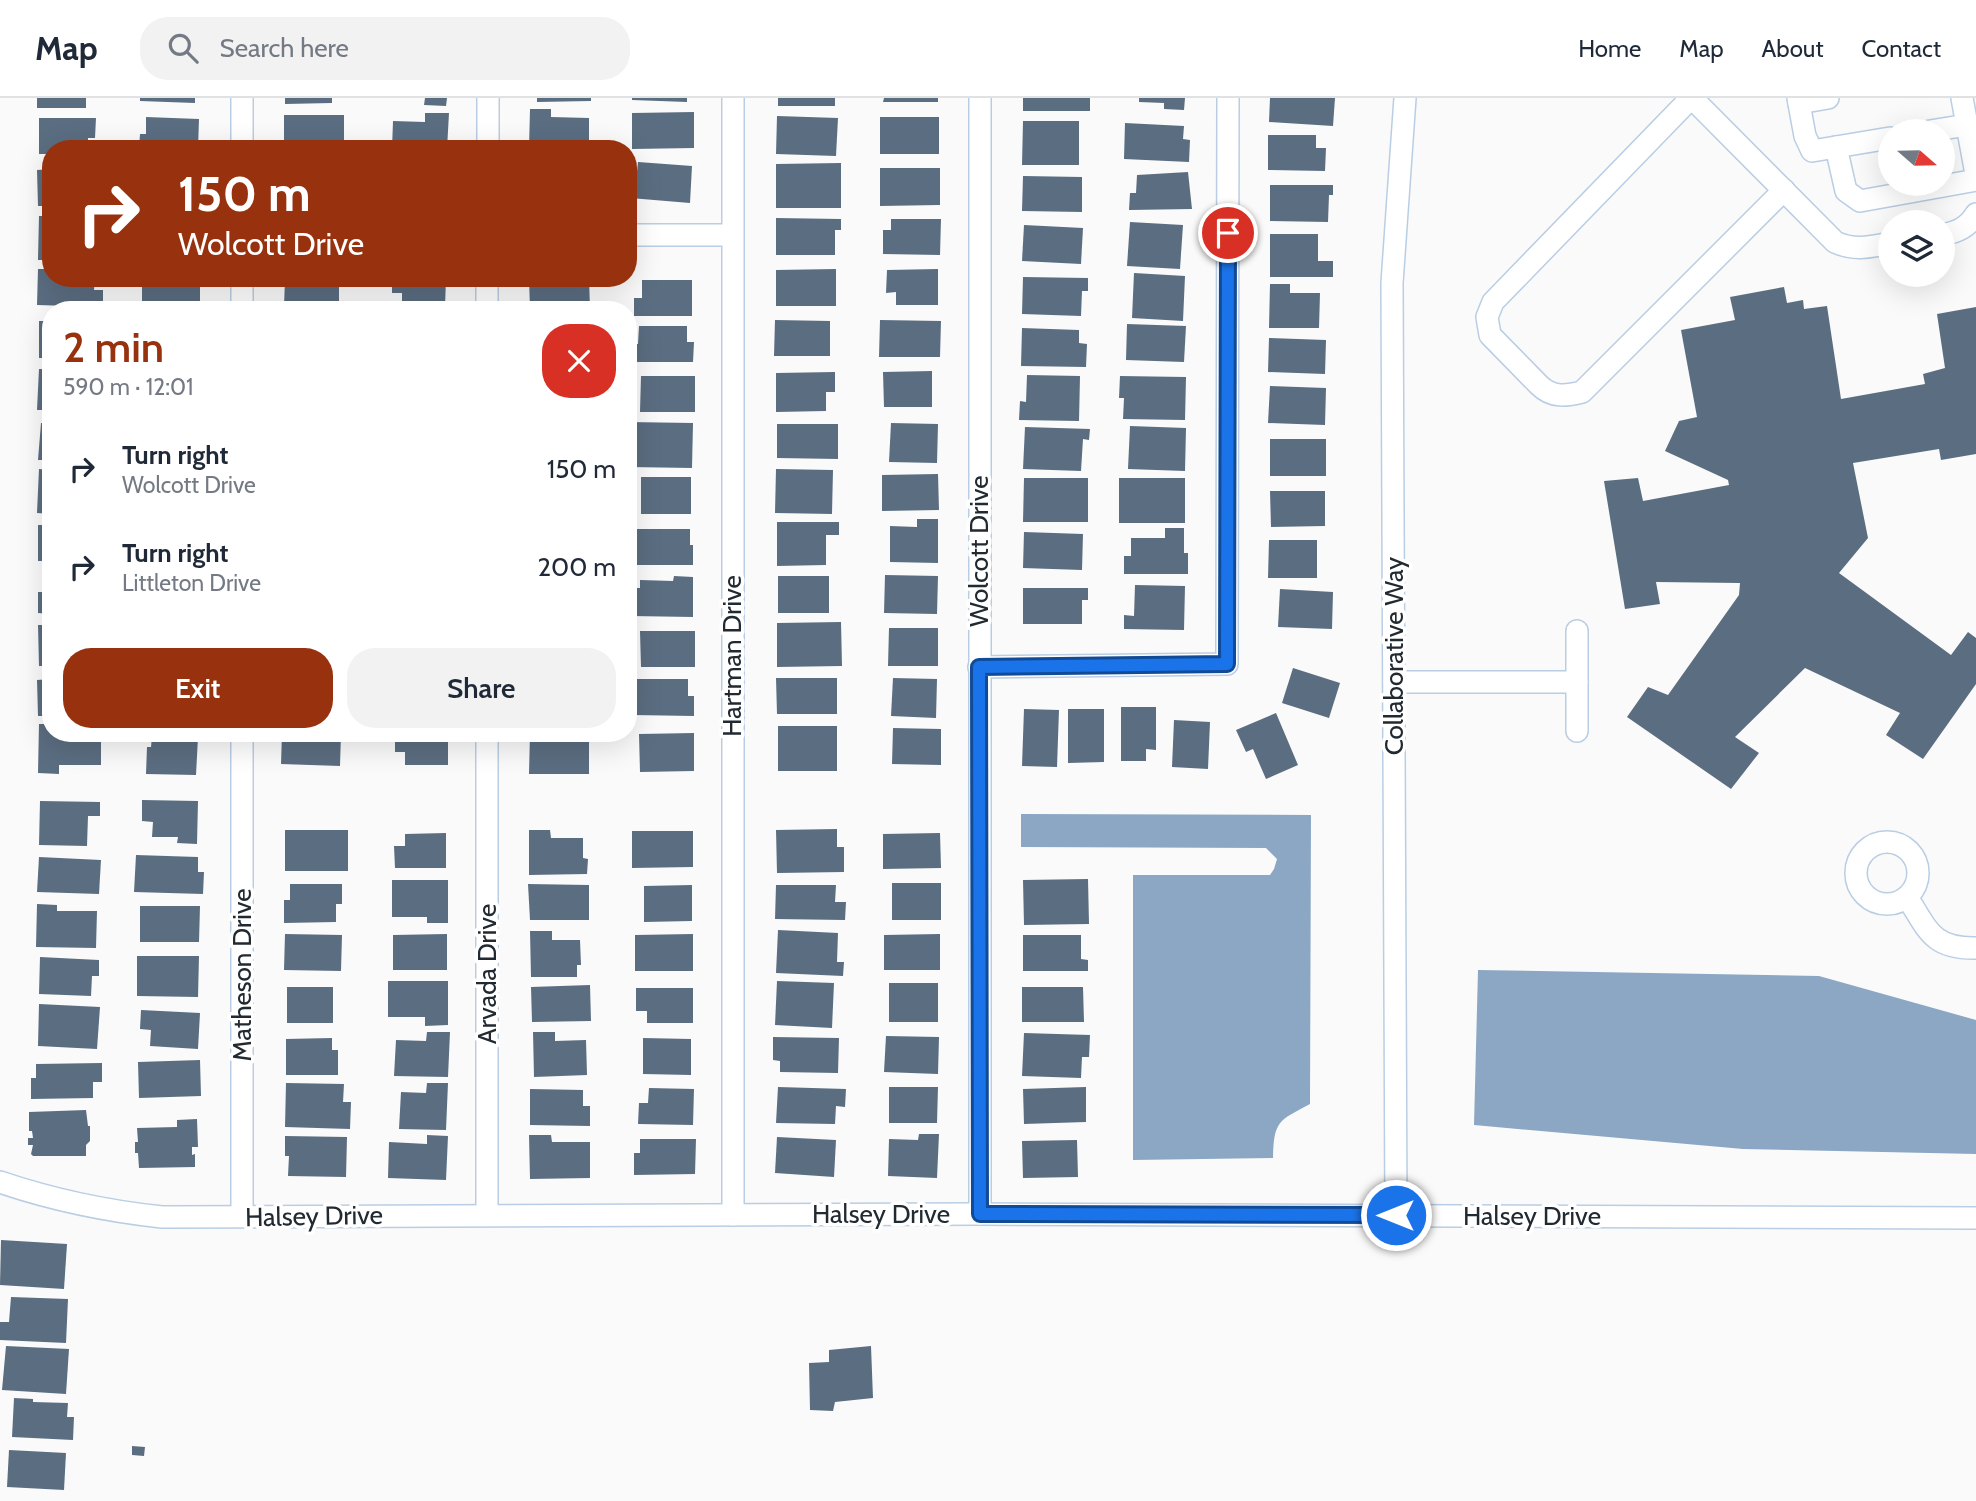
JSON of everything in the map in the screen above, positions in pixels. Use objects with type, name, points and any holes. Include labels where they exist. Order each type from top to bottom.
[{"type":"street","points":[[242,98],[242,140]]},
{"type":"street","points":[[488,98],[488,140]]},
{"type":"street","name":"Hartman Drive","points":[[733,98],[733,1214]]},
{"type":"street","name":"Wolcott Drive","points":[[980,98],[980,1214]]},
{"type":"street","points":[[979,667],[1227,664],[1228,98]]},
{"type":"street","name":"Collaborative Way","points":[[1396,1215],[1392,283],[1405,98]]},
{"type":"street","points":[[1784,190],[1582,392],[1560,397],[1543,390],[1490,335],[1487,317],[1493,302],[1692,98],[1784,190],[1835,242],[1847,248],[1878,245]]},
{"type":"street","points":[[1828,98],[1798,101],[1805,136],[1812,151],[1878,140]]},
{"type":"street","points":[[1962,98],[1976,174]]},
{"type":"street","points":[[1955,127],[1967,125]]},
{"type":"street","points":[[1836,147],[1846,191],[1860,201],[1976,180]]},
{"type":"street","points":[[1955,233],[1970,223],[1976,214]]},
{"type":"street","points":[[637,235],[732,235]]},
{"type":"street","points":[[1577,631],[1577,732]]},
{"type":"street","points":[[1394,682],[1577,682]]},
{"type":"street","name":"Matheson Drive","points":[[242,742],[242,1216]]},
{"type":"street","name":"Arvada Drive","points":[[487,742],[487,1214]]},
{"type":"street","points":[[1907,897],[1937,941],[1976,948]]},
{"type":"street","name":"Halsey Drive","points":[[0,1182],[50,1198],[124,1213],[162,1217],[980,1214],[1976,1219]]},
{"type":"water","points":[[1021,814],[1311,815],[1310,1104],[1291,1114],[1280,1124],[1275,1136],[1273,1158],[1133,1160],[1133,875],[1270,875],[1277,859],[1266,848],[1021,847]]},
{"type":"water","points":[[1478,970],[1819,976],[1976,1020],[1976,1154],[1743,1149],[1474,1125]]},
{"type":"building","points":[[37,98],[86,98],[86,108],[37,108]]},
{"type":"building","points":[[140,98],[195,98],[195,103],[140,101]]},
{"type":"building","points":[[285,98],[332,98],[332,103],[285,104]]},
{"type":"building","points":[[425,98],[447,98],[446,106],[424,105]]},
{"type":"building","points":[[537,98],[591,98],[591,101],[537,102]]},
{"type":"building","points":[[687,98],[687,102],[632,100]]},
{"type":"building","points":[[778,98],[835,98],[835,106],[778,106]]},
{"type":"building","points":[[884,98],[938,98],[938,102],[883,102]]},
{"type":"building","points":[[1023,98],[1090,98],[1090,111],[1023,111]]},
{"type":"building","points":[[1139,98],[1185,98],[1184,110],[1164,109],[1164,103],[1139,102]]},
{"type":"building","points":[[1270,98],[1335,98],[1333,126],[1269,122]]},
{"type":"building","points":[[530,109],[551,109],[551,117],[589,118],[589,140],[529,140]]},
{"type":"building","points":[[694,112],[694,148],[637,149],[637,140],[632,140],[632,113]]},
{"type":"building","points":[[425,113],[449,113],[448,140],[392,140],[393,121],[425,122]]},
{"type":"building","points":[[284,115],[344,115],[344,140],[284,140]]},
{"type":"building","points":[[777,116],[838,118],[836,156],[776,154]]},
{"type":"building","points":[[146,117],[199,119],[198,140],[140,140],[140,134],[146,134]]},
{"type":"building","points":[[880,117],[939,117],[939,154],[880,154]]},
{"type":"building","points":[[39,118],[96,118],[95,138],[42,140],[42,154],[39,154]]},
{"type":"building","points":[[1023,121],[1079,121],[1079,165],[1022,165]]},
{"type":"building","points":[[1125,123],[1184,126],[1183,139],[1190,140],[1189,162],[1124,159]]},
{"type":"building","points":[[1268,135],[1316,135],[1316,148],[1326,148],[1325,171],[1268,170]]},
{"type":"building","points":[[638,162],[692,166],[690,203],[637,199]]},
{"type":"building","points":[[841,163],[841,208],[776,208],[776,164]]},
{"type":"building","points":[[880,168],[940,168],[940,205],[880,206]]},
{"type":"building","points":[[37,170],[42,170],[42,206],[38,206]]},
{"type":"building","points":[[1188,172],[1192,209],[1129,210],[1130,193],[1136,193],[1137,175]]},
{"type":"building","points":[[1023,176],[1082,177],[1082,212],[1022,211]]},
{"type":"building","points":[[1270,185],[1333,185],[1333,195],[1329,195],[1328,222],[1270,221]]},
{"type":"building","points":[[39,216],[42,216],[42,260],[38,260]]},
{"type":"building","points":[[776,218],[841,219],[841,230],[835,230],[835,255],[776,255]]},
{"type":"building","points":[[891,219],[941,219],[940,255],[883,254],[883,230],[891,230]]},
{"type":"building","points":[[1130,222],[1183,225],[1180,269],[1127,266]]},
{"type":"building","points":[[1024,225],[1083,228],[1081,264],[1022,261]]},
{"type":"building","points":[[1270,234],[1318,234],[1318,261],[1333,261],[1333,277],[1270,277]]},
{"type":"building","points":[[38,269],[42,269],[42,287],[94,287],[94,290],[103,290],[103,301],[42,301],[42,305],[37,305]]},
{"type":"building","points":[[836,269],[836,306],[776,306],[776,270]]},
{"type":"building","points":[[938,269],[938,305],[896,305],[896,292],[886,293],[887,270]]},
{"type":"building","points":[[1134,273],[1185,276],[1183,321],[1132,318]]},
{"type":"building","points":[[1023,277],[1088,278],[1088,291],[1082,291],[1081,316],[1022,314]]},
{"type":"building","points":[[642,280],[692,280],[692,316],[637,316],[637,301],[634,301],[634,298],[642,298]]},
{"type":"building","points":[[1270,284],[1290,284],[1290,293],[1320,293],[1319,328],[1269,328]]},
{"type":"building","points":[[142,287],[200,287],[200,301],[142,301]]},
{"type":"building","points":[[285,287],[339,287],[339,301],[284,301]]},
{"type":"building","points":[[392,287],[446,287],[445,301],[402,301],[402,293],[392,293]]},
{"type":"building","points":[[529,287],[589,287],[590,301],[530,301]]},
{"type":"building","points":[[1784,287],[1787,303],[1803,300],[1804,309],[1827,306],[1841,399],[1925,384],[1923,374],[1945,368],[1937,314],[1976,307],[1976,454],[1941,460],[1939,449],[1853,463],[1868,538],[1839,573],[1951,655],[1968,632],[1976,638],[1976,684],[1923,759],[1886,735],[1900,713],[1805,668],[1735,737],[1759,753],[1731,789],[1627,717],[1648,687],[1668,695],[1739,595],[1740,583],[1656,582],[1660,604],[1625,609],[1604,481],[1638,478],[1643,501],[1729,485],[1728,480],[1665,451],[1679,421],[1697,417],[1681,330],[1735,320],[1730,297]]},
{"type":"building","points":[[775,320],[830,321],[830,356],[774,356]]},
{"type":"building","points":[[880,320],[941,321],[940,357],[879,357]]},
{"type":"building","points":[[39,321],[42,321],[42,358],[39,358]]},
{"type":"building","points":[[1127,324],[1186,326],[1184,362],[1126,360]]},
{"type":"building","points":[[639,326],[687,326],[687,342],[694,342],[693,362],[637,362]]},
{"type":"building","points":[[1022,328],[1079,330],[1079,343],[1087,344],[1086,367],[1021,366]]},
{"type":"building","points":[[1269,338],[1326,340],[1325,374],[1268,372]]},
{"type":"building","points":[[39,369],[42,369],[42,410],[37,410]]},
{"type":"building","points":[[932,371],[932,407],[884,407],[883,372]]},
{"type":"building","points":[[835,372],[835,392],[826,392],[826,411],[776,412],[776,373]]},
{"type":"building","points":[[1027,375],[1080,376],[1079,421],[1019,420],[1020,401],[1026,402]]},
{"type":"building","points":[[641,376],[695,376],[695,412],[640,412]]},
{"type":"building","points":[[1120,376],[1186,377],[1185,420],[1123,419],[1124,398],[1119,398]]},
{"type":"building","points":[[1270,386],[1326,388],[1325,425],[1268,423]]},
{"type":"building","points":[[637,422],[693,423],[692,468],[637,467]]},
{"type":"building","points":[[41,423],[42,460],[38,460]]},
{"type":"building","points":[[891,423],[938,424],[937,463],[889,462]]},
{"type":"building","points":[[777,424],[838,424],[838,459],[777,458]]},
{"type":"building","points":[[1130,426],[1186,428],[1185,471],[1128,469]]},
{"type":"building","points":[[1025,427],[1090,429],[1089,440],[1083,439],[1081,471],[1023,469]]},
{"type":"building","points":[[1270,439],[1326,439],[1326,476],[1270,476]]},
{"type":"building","points":[[39,469],[42,469],[42,513],[37,513]]},
{"type":"building","points":[[776,469],[833,470],[832,514],[775,513]]},
{"type":"building","points":[[938,474],[939,510],[882,511],[882,475]]},
{"type":"building","points":[[641,477],[691,477],[691,514],[641,514]]},
{"type":"building","points":[[1024,478],[1088,478],[1088,522],[1023,522]]},
{"type":"building","points":[[1119,478],[1185,478],[1185,523],[1119,523]]},
{"type":"building","points":[[1270,491],[1325,491],[1325,526],[1271,527]]},
{"type":"building","points":[[917,519],[938,519],[938,563],[890,562],[890,526],[917,527]]},
{"type":"building","points":[[777,522],[839,522],[839,535],[826,535],[826,565],[777,566]]},
{"type":"building","points":[[38,525],[42,525],[42,561],[38,561]]},
{"type":"building","points":[[1165,528],[1184,528],[1184,553],[1188,553],[1188,574],[1124,574],[1124,556],[1131,556],[1131,538],[1165,538]]},
{"type":"building","points":[[637,529],[690,529],[693,565],[637,565]]},
{"type":"building","points":[[1024,532],[1083,534],[1082,570],[1023,568]]},
{"type":"building","points":[[1269,540],[1317,540],[1317,578],[1268,578]]},
{"type":"building","points":[[885,575],[938,576],[937,614],[884,613]]},
{"type":"building","points":[[674,576],[693,577],[693,617],[637,616],[637,588],[640,588],[640,580],[673,581]]},
{"type":"building","points":[[778,576],[829,576],[829,613],[778,613]]},
{"type":"building","points":[[1135,585],[1185,586],[1184,630],[1124,629],[1124,615],[1134,616]]},
{"type":"building","points":[[1023,588],[1088,588],[1088,600],[1082,600],[1082,624],[1023,624]]},
{"type":"building","points":[[1280,589],[1333,592],[1332,629],[1278,627]]},
{"type":"building","points":[[38,592],[42,592],[42,613],[38,613]]},
{"type":"building","points":[[841,622],[842,666],[777,667],[777,623]]},
{"type":"building","points":[[38,625],[42,625],[42,666],[39,666]]},
{"type":"building","points":[[889,628],[938,628],[938,666],[888,666]]},
{"type":"building","points":[[640,631],[695,631],[695,667],[641,667]]},
{"type":"building","points":[[1293,668],[1340,683],[1329,718],[1282,703]]},
{"type":"building","points":[[776,678],[837,678],[837,714],[777,714]]},
{"type":"building","points":[[893,678],[937,679],[936,718],[891,716]]},
{"type":"building","points":[[637,679],[688,679],[688,696],[694,696],[694,716],[637,715]]},
{"type":"building","points":[[37,680],[42,680],[42,716],[38,716]]},
{"type":"building","points":[[1121,707],[1156,707],[1156,750],[1146,749],[1146,761],[1121,761]]},
{"type":"building","points":[[1024,709],[1059,710],[1057,767],[1022,766]]},
{"type":"building","points":[[1068,709],[1104,709],[1104,762],[1068,763]]},
{"type":"building","points":[[1276,713],[1298,765],[1266,779],[1253,749],[1246,752],[1236,730]]},
{"type":"building","points":[[1174,720],[1210,722],[1208,769],[1172,767]]},
{"type":"building","points":[[39,724],[42,724],[42,742],[101,742],[101,765],[59,765],[59,774],[38,773]]},
{"type":"building","points":[[778,726],[837,726],[837,771],[778,771]]},
{"type":"building","points":[[893,728],[941,729],[941,765],[892,764]]},
{"type":"building","points":[[694,733],[694,771],[640,772],[639,734]]},
{"type":"building","points":[[151,742],[198,742],[196,775],[146,774],[147,747],[151,747]]},
{"type":"building","points":[[282,742],[341,742],[340,766],[281,764]]},
{"type":"building","points":[[395,742],[448,742],[448,765],[405,765],[405,752],[395,752]]},
{"type":"building","points":[[530,742],[589,742],[589,774],[529,774]]},
{"type":"building","points":[[142,800],[198,801],[197,844],[177,843],[178,837],[152,837],[153,822],[142,821]]},
{"type":"building","points":[[40,801],[100,802],[100,816],[88,816],[87,846],[39,845]]},
{"type":"building","points":[[837,829],[837,847],[844,847],[844,872],[777,873],[776,830]]},
{"type":"building","points":[[285,830],[348,830],[348,871],[285,871]]},
{"type":"building","points":[[529,830],[550,830],[551,838],[583,838],[583,858],[588,859],[587,874],[529,875]]},
{"type":"building","points":[[632,831],[693,831],[693,867],[632,868]]},
{"type":"building","points":[[446,833],[446,868],[395,868],[394,846],[405,846],[405,834]]},
{"type":"building","points":[[940,833],[941,868],[883,869],[883,834]]},
{"type":"building","points":[[136,855],[198,857],[198,872],[204,872],[203,894],[134,892]]},
{"type":"building","points":[[39,857],[101,860],[99,894],[37,892]]},
{"type":"building","points":[[1088,879],[1089,924],[1024,925],[1023,880]]},
{"type":"building","points":[[392,880],[448,880],[448,923],[427,923],[427,917],[392,917]]},
{"type":"building","points":[[892,883],[941,883],[941,920],[892,920]]},
{"type":"building","points":[[290,884],[342,884],[342,904],[336,904],[336,922],[284,923],[284,900],[290,900]]},
{"type":"building","points":[[528,884],[589,885],[589,920],[530,920]]},
{"type":"building","points":[[692,885],[692,921],[644,922],[644,886]]},
{"type":"building","points":[[776,885],[836,885],[835,902],[846,902],[845,920],[775,919]]},
{"type":"building","points":[[37,904],[57,905],[57,911],[97,911],[96,948],[36,947]]},
{"type":"building","points":[[140,906],[200,906],[199,942],[140,942]]},
{"type":"building","points":[[778,930],[838,933],[837,962],[844,962],[843,976],[776,973]]},
{"type":"building","points":[[530,931],[552,931],[552,940],[580,940],[581,965],[577,965],[577,977],[531,977]]},
{"type":"building","points":[[285,934],[342,935],[341,971],[284,970]]},
{"type":"building","points":[[447,934],[447,970],[393,970],[393,935]]},
{"type":"building","points":[[693,934],[693,971],[635,971],[635,935]]},
{"type":"building","points":[[940,934],[940,970],[884,970],[884,935]]},
{"type":"building","points":[[1023,935],[1081,935],[1081,959],[1088,960],[1088,971],[1023,971]]},
{"type":"building","points":[[137,956],[199,956],[198,997],[137,996]]},
{"type":"building","points":[[40,957],[99,960],[99,976],[92,976],[91,996],[39,994]]},
{"type":"building","points":[[388,981],[448,981],[448,1025],[425,1026],[425,1017],[388,1017]]},
{"type":"building","points":[[777,981],[834,983],[832,1028],[775,1025]]},
{"type":"building","points":[[889,983],[938,983],[938,1022],[889,1022]]},
{"type":"building","points":[[590,985],[591,1021],[532,1022],[531,987]]},
{"type":"building","points":[[287,987],[333,987],[333,1023],[287,1023]]},
{"type":"building","points":[[1022,987],[1083,987],[1084,1022],[1022,1022]]},
{"type":"building","points":[[636,988],[693,988],[693,1023],[647,1023],[647,1011],[636,1011]]},
{"type":"building","points":[[39,1004],[100,1007],[97,1049],[38,1046]]},
{"type":"building","points":[[141,1010],[200,1013],[198,1049],[150,1046],[151,1030],[140,1029]]},
{"type":"building","points":[[427,1032],[450,1032],[448,1077],[394,1076],[396,1040],[426,1041]]},
{"type":"building","points":[[533,1032],[555,1032],[555,1041],[586,1040],[587,1075],[534,1077]]},
{"type":"building","points":[[1024,1033],[1090,1035],[1089,1057],[1082,1057],[1081,1078],[1022,1076]]},
{"type":"building","points":[[886,1036],[939,1037],[938,1074],[884,1072]]},
{"type":"building","points":[[773,1037],[839,1038],[838,1073],[780,1072],[780,1061],[773,1060]]},
{"type":"building","points":[[332,1038],[332,1050],[338,1050],[338,1075],[286,1075],[286,1039]]},
{"type":"building","points":[[643,1038],[691,1039],[691,1075],[643,1074]]},
{"type":"building","points":[[200,1060],[201,1096],[139,1098],[138,1062]]},
{"type":"building","points":[[102,1063],[102,1082],[93,1082],[93,1098],[31,1099],[31,1078],[36,1078],[36,1064]]},
{"type":"building","points":[[286,1083],[344,1084],[343,1102],[351,1102],[350,1129],[285,1127]]},
{"type":"building","points":[[427,1083],[448,1083],[446,1130],[399,1129],[401,1092],[426,1093]]},
{"type":"building","points":[[778,1087],[846,1089],[845,1107],[836,1106],[835,1124],[776,1123]]},
{"type":"building","points":[[889,1087],[938,1087],[937,1123],[889,1123]]},
{"type":"building","points":[[1086,1087],[1086,1122],[1024,1124],[1023,1089]]},
{"type":"building","points":[[649,1088],[694,1089],[693,1125],[638,1124],[639,1103],[648,1103]]},
{"type":"building","points":[[530,1089],[583,1090],[583,1106],[590,1106],[590,1126],[530,1125]]},
{"type":"building","points":[[86,1110],[90,1141],[86,1145],[86,1156],[31,1154],[33,1145],[28,1145],[28,1138],[33,1138],[32,1131],[29,1131],[29,1112]]},
{"type":"building","points":[[197,1119],[198,1147],[192,1147],[195,1167],[139,1168],[138,1153],[135,1153],[135,1142],[138,1142],[137,1128],[177,1127],[177,1120]]},
{"type":"building","points":[[919,1134],[939,1134],[937,1178],[888,1176],[889,1139],[918,1140]]},
{"type":"building","points":[[427,1135],[448,1136],[446,1180],[388,1178],[389,1142],[427,1144]]},
{"type":"building","points":[[529,1135],[551,1135],[552,1142],[590,1142],[590,1178],[530,1179]]},
{"type":"building","points":[[285,1136],[347,1137],[346,1177],[288,1176],[289,1156],[285,1156]]},
{"type":"building","points":[[777,1137],[836,1140],[834,1177],[775,1173]]},
{"type":"building","points":[[640,1139],[696,1139],[695,1174],[634,1175],[634,1153],[640,1153]]},
{"type":"building","points":[[1077,1140],[1078,1177],[1023,1178],[1022,1141]]},
{"type":"building","points":[[1,1240],[67,1244],[64,1289],[0,1285]]},
{"type":"building","points":[[11,1297],[68,1299],[66,1343],[0,1340],[0,1322],[9,1322]]},
{"type":"building","points":[[6,1346],[69,1349],[66,1394],[2,1390]]},
{"type":"building","points":[[871,1346],[873,1398],[835,1402],[833,1411],[810,1410],[809,1363],[829,1362],[829,1350]]},
{"type":"building","points":[[14,1398],[33,1399],[33,1402],[68,1403],[67,1417],[74,1417],[73,1440],[12,1437]]},
{"type":"building","points":[[132,1446],[145,1447],[144,1456],[132,1455]]},
{"type":"building","points":[[9,1450],[66,1453],[64,1490],[7,1487]]},
{"type":"route","points":[[1228,233],[1227,664],[979,667],[980,1214],[1396,1215]]}]
